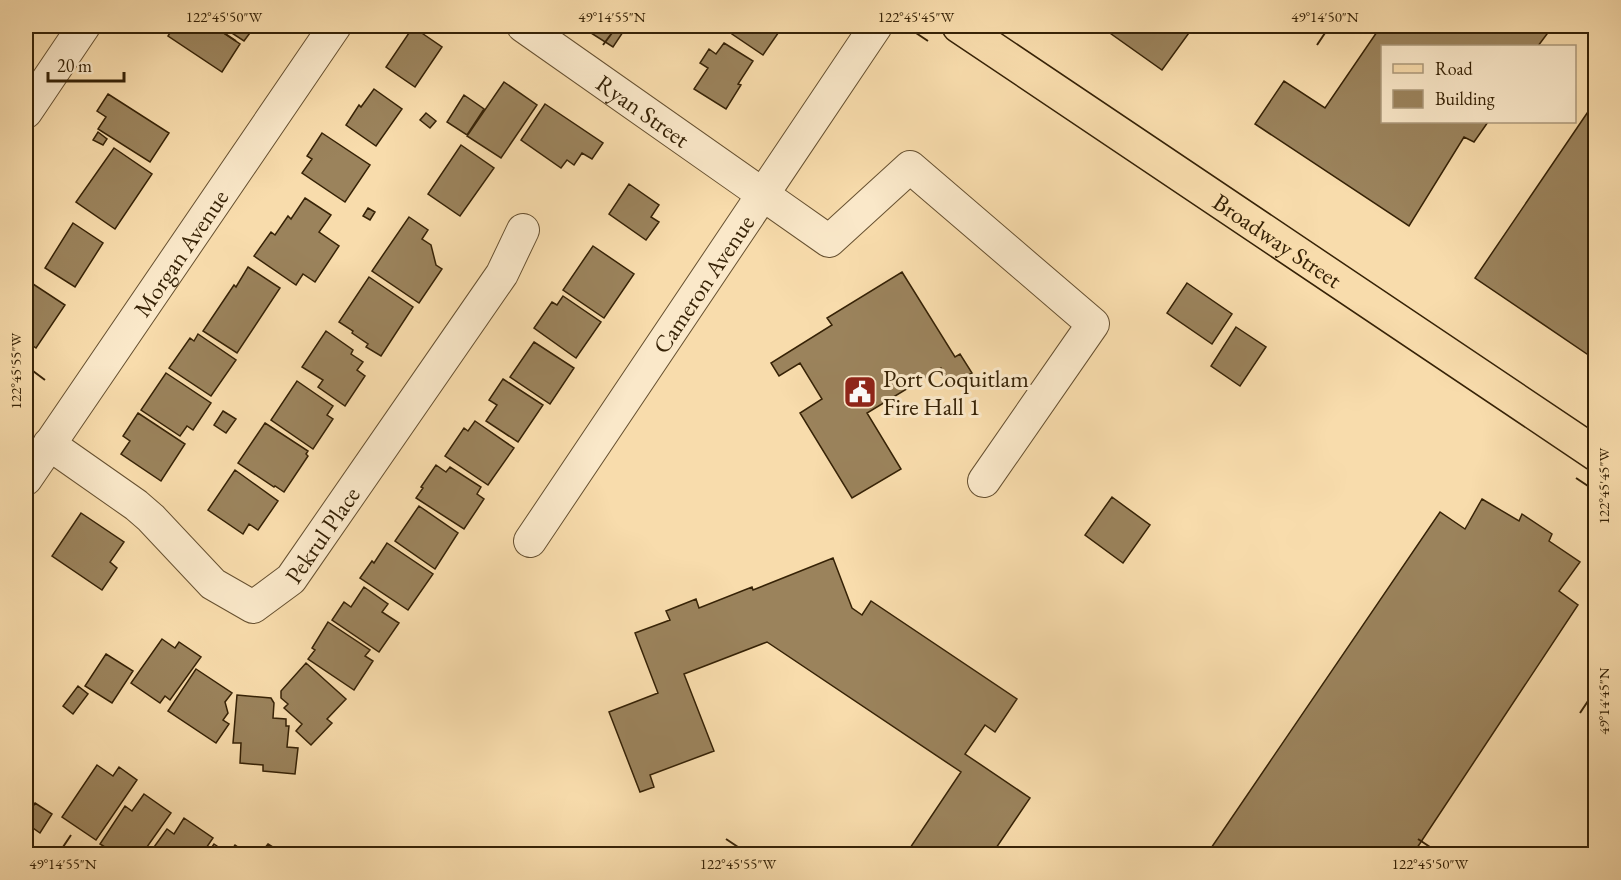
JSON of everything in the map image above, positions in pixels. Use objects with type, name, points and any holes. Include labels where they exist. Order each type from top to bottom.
[{"type":"main road","name":"Broadway Street","points":[[959,26],[1592,445]]},
{"type":"street","points":[[26,112],[84,26]]},
{"type":"street","name":"Morgan Avenue","points":[[26,479],[334,26]]},
{"type":"street","name":"Ryan Street","points":[[523,26],[829,241],[910,167],[1093,324],[984,481]]},
{"type":"street","name":"Cameron Avenue","points":[[530,541],[876,26]]},
{"type":"street","name":"Pekrul Place","points":[[49,444],[136,505],[159,526],[213,584],[252,607],[291,579],[502,274],[523,230]]},
{"type":"building","points":[[174,26],[213,26],[240,44],[222,72],[168,36]]},
{"type":"building","points":[[221,26],[255,26],[244,41]]},
{"type":"building","points":[[582,26],[595,26],[591,32]]},
{"type":"building","points":[[596,26],[627,26],[613,47],[591,33]]},
{"type":"building","points":[[737,26],[783,26],[763,55],[732,34]]},
{"type":"building","points":[[1100,26],[1194,26],[1162,70]]},
{"type":"building","points":[[1381,26],[1553,26],[1539,45],[1381,45],[1381,123],[1487,123],[1474,142],[1464,137],[1409,226],[1255,124],[1284,81],[1325,108]]},
{"type":"building","points":[[413,27],[442,47],[415,87],[386,67]]},
{"type":"building","points":[[724,43],[753,61],[726,109],[694,89],[708,68],[700,63],[709,49],[716,54]]},
{"type":"building","points":[[504,82],[537,105],[501,158],[467,136]]},
{"type":"building","points":[[374,89],[402,109],[376,146],[346,125],[359,105],[361,107]]},
{"type":"building","points":[[108,94],[169,133],[150,162],[98,129],[106,117],[97,111]]},
{"type":"building","points":[[464,95],[484,109],[467,135],[447,122]]},
{"type":"building","points":[[1596,100],[1596,342],[1587,354],[1475,278]]},
{"type":"building","points":[[545,104],[603,143],[592,159],[582,153],[574,165],[567,160],[561,168],[521,140]]},
{"type":"building","points":[[426,113],[436,121],[430,128],[420,120]]},
{"type":"building","points":[[98,132],[107,139],[103,145],[93,140]]},
{"type":"building","points":[[322,133],[370,165],[345,202],[302,173],[312,159],[307,156]]},
{"type":"building","points":[[461,145],[494,168],[460,216],[428,194]]},
{"type":"building","points":[[114,148],[152,174],[115,229],[76,202]]},
{"type":"building","points":[[629,184],[659,205],[651,217],[659,222],[646,240],[609,214]]},
{"type":"building","points":[[305,198],[331,215],[319,232],[339,246],[315,282],[303,274],[296,285],[254,256],[271,232],[275,235],[288,216],[291,219]]},
{"type":"building","points":[[368,208],[375,212],[370,220],[363,216]]},
{"type":"building","points":[[409,217],[428,230],[422,239],[431,245],[436,265],[442,269],[419,303],[372,271]]},
{"type":"building","points":[[73,223],[103,243],[75,287],[45,268]]},
{"type":"building","points":[[593,246],[634,274],[604,318],[563,290]]},
{"type":"building","points":[[248,267],[280,288],[237,353],[203,331]]},
{"type":"building","name":"Port Coquitlam Fire Hall 1","points":[[902,272],[955,357],[960,354],[972,373],[952,385],[941,368],[867,413],[901,469],[852,498],[800,413],[822,399],[800,363],[779,376],[771,363],[832,325],[827,318]]},
{"type":"building","points":[[369,277],[413,307],[381,356],[366,347],[368,344],[339,322]]},
{"type":"building","points":[[30,282],[65,305],[36,348],[26,341],[26,289]]},
{"type":"building","points":[[1187,283],[1232,314],[1212,344],[1167,313]]},
{"type":"building","points":[[563,296],[601,322],[576,358],[534,328],[552,302],[557,305]]},
{"type":"building","points":[[1236,327],[1266,347],[1240,386],[1211,366]]},
{"type":"building","points":[[326,331],[353,350],[351,354],[363,362],[357,370],[365,376],[345,406],[318,387],[323,380],[302,367]]},
{"type":"building","points":[[198,334],[236,360],[211,396],[169,368],[190,338],[194,341]]},
{"type":"building","points":[[534,342],[574,368],[550,404],[510,377]]},
{"type":"building","points":[[166,373],[211,403],[193,430],[187,426],[180,436],[141,410]]},
{"type":"building","points":[[503,379],[543,405],[518,442],[486,421],[497,405],[489,400]]},
{"type":"building","points":[[297,381],[333,406],[327,415],[333,419],[313,449],[271,420]]},
{"type":"building","points":[[223,411],[236,419],[226,433],[214,425]]},
{"type":"building","points":[[138,413],[185,444],[161,481],[121,454],[130,441],[123,436]]},
{"type":"building","points":[[475,421],[514,448],[488,485],[445,456],[464,428],[468,431]]},
{"type":"building","points":[[265,423],[308,451],[306,454],[308,456],[284,492],[238,463]]},
{"type":"building","points":[[436,465],[446,472],[450,467],[481,487],[477,494],[484,499],[464,529],[416,498]]},
{"type":"building","points":[[235,470],[278,501],[258,530],[249,524],[243,534],[208,510]]},
{"type":"building","points":[[1112,497],[1150,525],[1123,563],[1085,535]]},
{"type":"building","points":[[1482,499],[1519,521],[1522,514],[1552,534],[1549,541],[1580,562],[1559,591],[1578,605],[1413,854],[1207,854],[1440,512],[1465,529]]},
{"type":"building","points":[[419,506],[458,533],[435,569],[395,541]]},
{"type":"building","points":[[81,513],[124,542],[110,562],[117,568],[102,590],[52,556]]},
{"type":"building","points":[[387,543],[433,574],[408,610],[360,578],[372,561],[374,563]]},
{"type":"building","points":[[833,558],[852,608],[862,615],[871,601],[1017,699],[995,732],[985,725],[965,754],[1030,798],[992,854],[906,854],[961,772],[767,642],[684,674],[714,751],[650,775],[654,787],[640,792],[609,712],[658,693],[635,633],[670,620],[666,611],[696,599],[699,608],[752,587],[753,590]]},
{"type":"building","points":[[364,587],[388,604],[382,612],[399,623],[379,652],[332,620],[344,602],[351,607]]},
{"type":"building","points":[[328,622],[370,650],[365,656],[373,661],[354,690],[308,659],[315,650],[312,648]]},
{"type":"building","points":[[162,639],[175,648],[179,642],[201,657],[170,700],[165,696],[160,703],[131,683]]},
{"type":"building","points":[[106,654],[133,671],[112,703],[85,686]]},
{"type":"building","points":[[306,663],[346,699],[327,719],[332,723],[311,745],[296,731],[302,724],[284,708],[288,704],[281,698],[281,691]]},
{"type":"building","points":[[196,669],[232,693],[225,702],[228,713],[223,720],[229,724],[216,743],[168,711]]},
{"type":"building","points":[[78,686],[88,694],[73,714],[63,706]]},
{"type":"building","points":[[237,695],[271,698],[274,703],[273,718],[286,719],[286,726],[289,726],[287,747],[298,748],[295,774],[263,771],[263,765],[240,763],[241,743],[233,743]]},
{"type":"building","points":[[97,765],[113,776],[119,767],[137,780],[96,840],[62,817]]},
{"type":"building","points":[[144,794],[171,813],[142,854],[116,854],[100,844],[125,806],[132,811]]},
{"type":"building","points":[[35,803],[52,814],[40,833],[26,823],[26,818]]},
{"type":"building","points":[[184,818],[213,838],[202,854],[149,854],[167,829],[174,834]]},
{"type":"building","points":[[214,844],[229,854],[207,854]]},
{"type":"building","points":[[268,844],[284,854],[260,854]]},
{"type":"building","points":[[235,845],[248,854],[229,854]]},
{"type":"place","name":"Port Coquitlam Fire Hall 1","points":[[860,392]]}]
